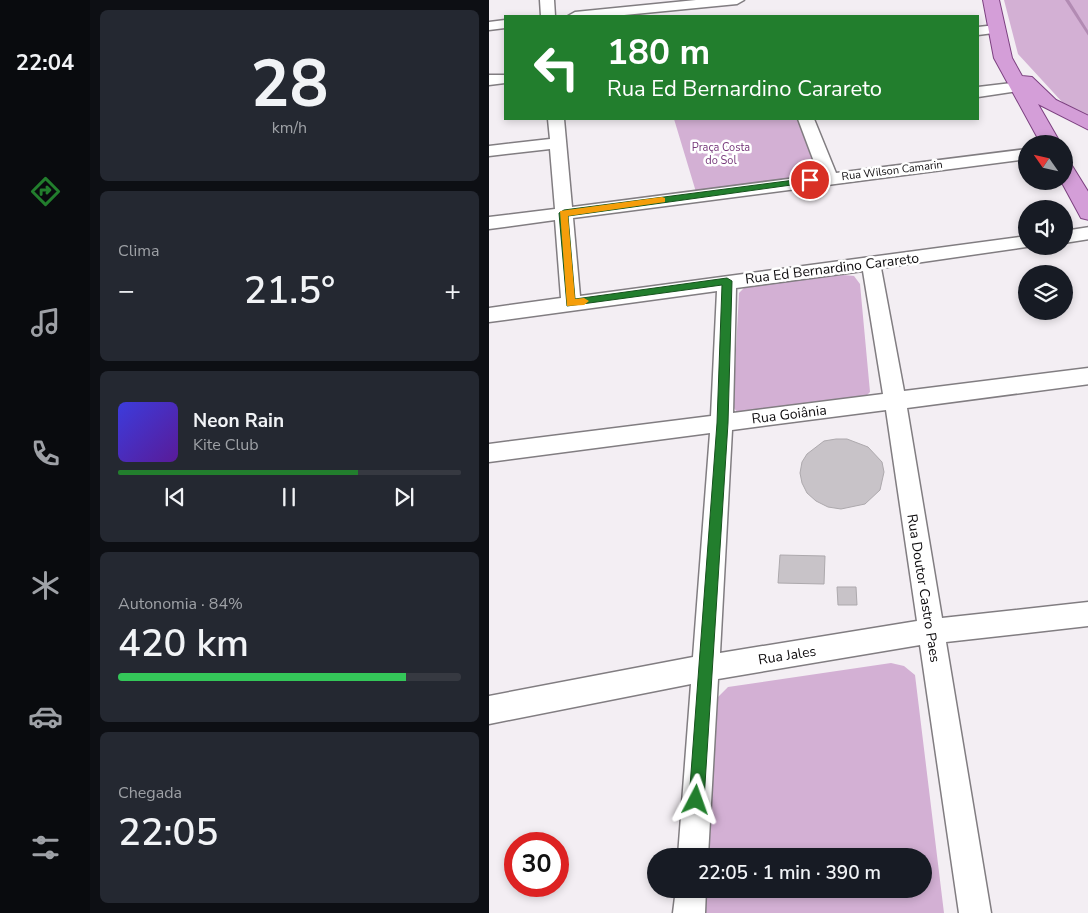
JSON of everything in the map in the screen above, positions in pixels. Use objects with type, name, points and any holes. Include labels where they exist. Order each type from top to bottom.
[{"type":"main road","points":[[991,0],[1003,58],[1046,135]]},
{"type":"main road","points":[[1003,58],[1049,104],[1088,124]]},
{"type":"main road","points":[[1073,185],[1088,213]]},
{"type":"street","points":[[547,0],[549,15]]},
{"type":"street","points":[[585,15],[737,0]]},
{"type":"street","points":[[489,26],[504,24]]},
{"type":"street","points":[[979,31],[996,29]]},
{"type":"street","points":[[489,80],[504,78]]},
{"type":"street","points":[[979,92],[1020,86]]},
{"type":"street","points":[[556,120],[571,303]]},
{"type":"street","points":[[806,120],[829,178]]},
{"type":"street","points":[[489,151],[558,143]]},
{"type":"street","name":"Rua Wilson Camarin","points":[[489,223],[1018,155]]},
{"type":"street","points":[[1073,236],[1088,233]]},
{"type":"street","name":"Rua Ed Bernardino Carareto","points":[[489,315],[727,281],[871,264],[1018,243]]},
{"type":"street","name":"Rua Doutor Castro Paes","points":[[871,264],[895,400],[975,913]]},
{"type":"street","points":[[694,848],[722,423],[727,281]]},
{"type":"street","name":"Rua Goiânia","points":[[489,453],[1088,376]]},
{"type":"street","name":"Rua Jales","points":[[489,710],[705,668],[930,631],[1088,614]]},
{"type":"street","points":[[689,913],[690,898]]},
{"type":"green space","points":[[1004,0],[1088,0],[1088,119],[1064,104],[1018,54]]},
{"type":"green space","name":"Praça Costa do Sol","points":[[674,120],[803,120],[824,176],[696,192]]},
{"type":"green space","points":[[844,275],[854,276],[860,284],[870,392],[863,399],[738,413],[733,407],[739,293],[747,285]]},
{"type":"green space","points":[[891,663],[904,666],[915,675],[944,913],[703,913],[704,898],[932,898],[932,848],[706,848],[714,714],[718,697],[728,687]]},
{"type":"building","points":[[847,439],[868,447],[882,462],[884,472],[880,490],[865,504],[841,509],[828,507],[816,501],[807,493],[802,483],[800,473],[802,462],[807,454],[824,441]]},
{"type":"building","points":[[780,555],[825,556],[824,584],[778,583]]},
{"type":"building","points":[[837,587],[856,587],[857,605],[838,605]]},
{"type":"waterway","points":[[1067,0],[1089,36]]},
{"type":"slow traffic","points":[[584,301],[571,303],[564,213],[662,200]]},
{"type":"route","points":[[696,800],[722,423],[727,281],[571,303],[564,213],[810,180]]}]
